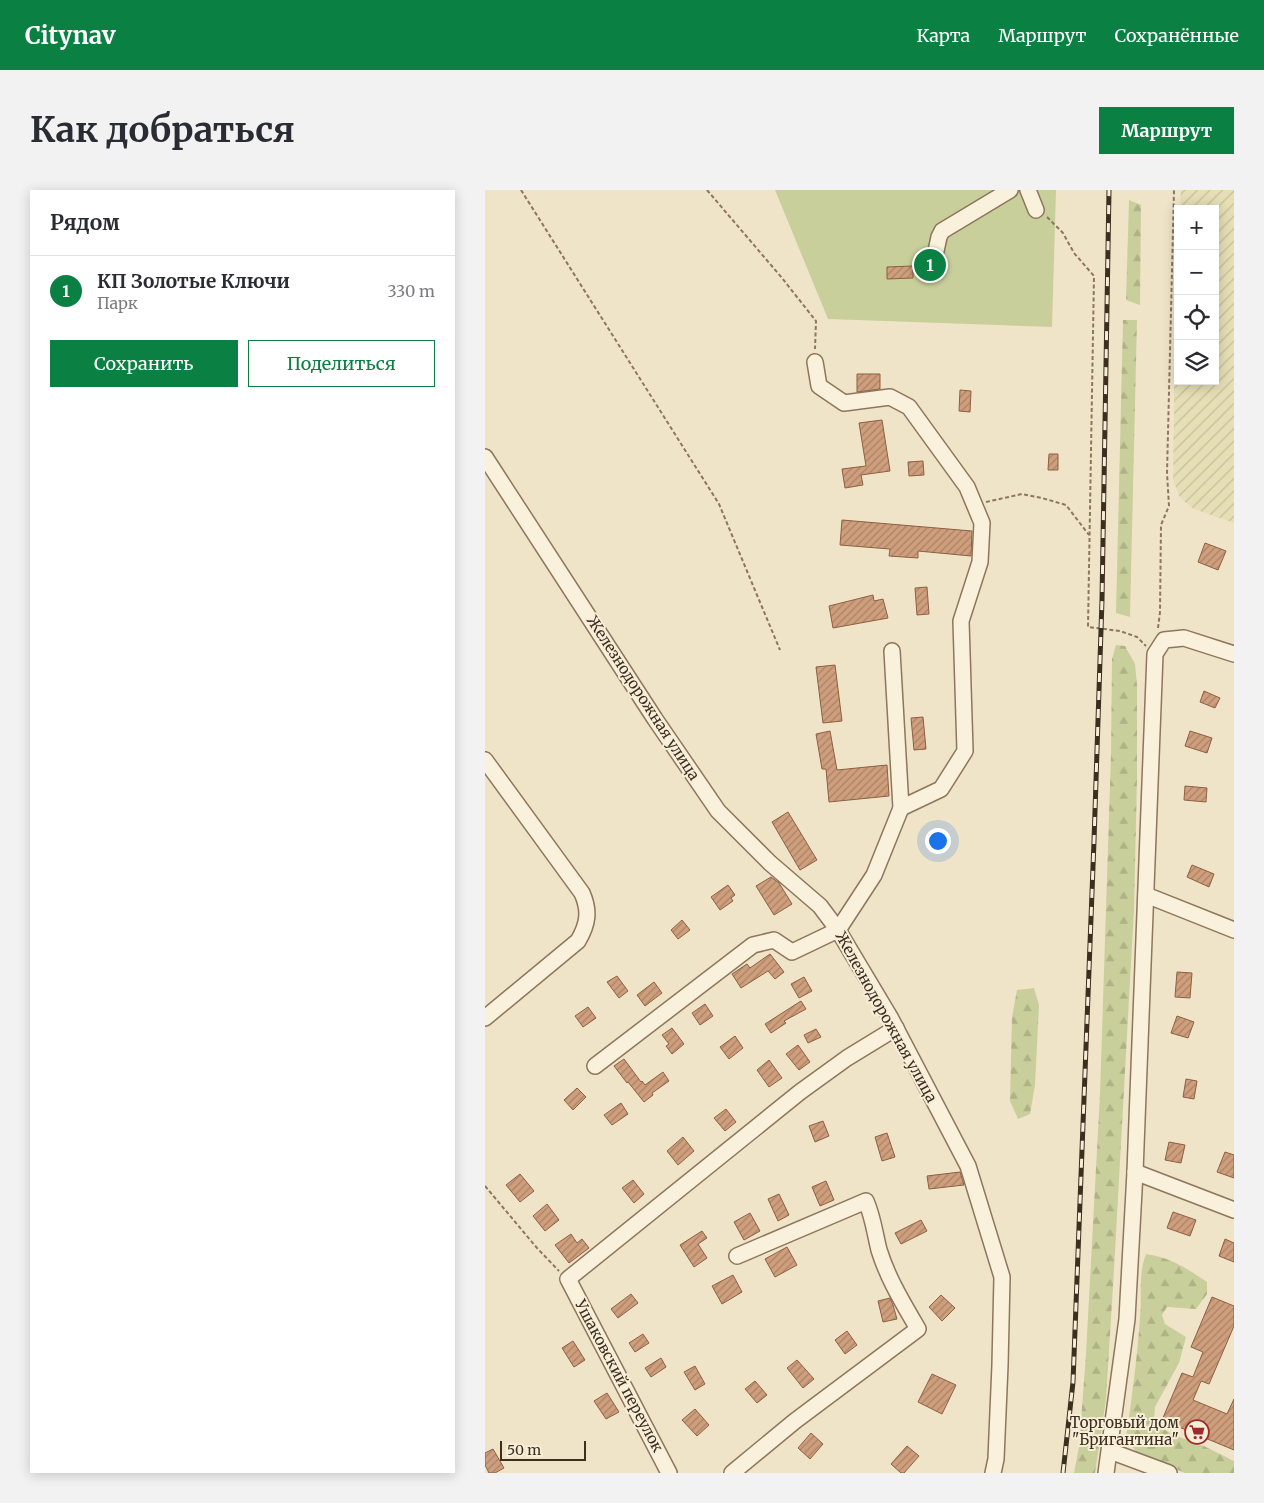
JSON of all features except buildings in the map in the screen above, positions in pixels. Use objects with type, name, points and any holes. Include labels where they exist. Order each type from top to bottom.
[{"type":"street","points":[[936,251],[939,237],[943,231],[1011,190]]},
{"type":"street","points":[[815,362],[819,386],[844,403],[890,397],[909,407],[967,487],[982,523],[980,562],[961,621],[965,751],[941,789],[901,808]]},
{"type":"street","name":"Железнодорожная улица","points":[[485,457],[655,719],[718,811],[769,863],[821,906],[838,930],[896,1028],[968,1166],[1002,1277],[1000,1375],[996,1459],[993,1473]]},
{"type":"street","points":[[1106,1473],[1127,1319],[1135,1172],[1155,654],[1164,640],[1184,638],[1234,654]]},
{"type":"street","points":[[595,1066],[753,945],[774,940],[792,952],[838,930],[874,875],[901,808],[892,651]]},
{"type":"street","points":[[485,760],[582,893],[587,904],[588,915],[583,933],[578,941],[485,1018]]},
{"type":"street","points":[[1146,896],[1234,930]]},
{"type":"street","points":[[568,1279],[800,1092],[847,1058],[896,1028]]},
{"type":"street","points":[[1135,1172],[1234,1210]]},
{"type":"street","points":[[732,1473],[795,1421],[918,1328],[893,1286],[880,1251],[871,1212],[866,1201],[737,1256]]},
{"type":"street","name":"Ушаковский переулок","points":[[568,1279],[669,1473]]},
{"type":"street","points":[[1110,1451],[1169,1473]]},
{"type":"path","points":[[521,190],[719,504],[780,650]]},
{"type":"path","points":[[707,190],[816,321],[815,362]]},
{"type":"path","points":[[1158,629],[1160,612],[1161,525],[1169,506],[1167,473],[1174,190]]},
{"type":"path","points":[[1032,201],[1063,233],[1074,253],[1094,276],[1088,627],[1137,637],[1155,654]]},
{"type":"path","points":[[974,505],[1023,494],[1042,498],[1066,505],[1089,536]]},
{"type":"path","points":[[485,1186],[537,1248],[568,1279]]},
{"type":"shaded area","points":[[1181,190],[1234,190],[1234,523],[1194,509],[1179,496],[1173,479],[1174,385],[1219,385],[1219,205],[1180,205]]},
{"type":"green space","points":[[775,190],[1056,190],[1052,327],[828,319]]},
{"type":"green space","points":[[1129,200],[1141,205],[1140,305],[1126,300]]},
{"type":"green space","points":[[1123,320],[1137,320],[1130,617],[1116,613]]},
{"type":"green space","points":[[1116,645],[1125,646],[1135,664],[1137,685],[1134,909],[1106,1399],[1095,1473],[1074,1473],[1079,1447],[1086,1354],[1100,1094],[1111,754],[1112,659]]},
{"type":"green space","points":[[1034,988],[1039,1005],[1035,1085],[1030,1114],[1018,1119],[1010,1101],[1012,1017],[1017,990]]},
{"type":"green space","points":[[1146,1254],[1171,1261],[1207,1282],[1207,1294],[1196,1309],[1167,1307],[1162,1315],[1165,1324],[1186,1337],[1179,1363],[1155,1407],[1154,1421],[1171,1434],[1204,1446],[1234,1461],[1234,1473],[1185,1473],[1137,1453],[1126,1437],[1141,1311],[1142,1270]]},
{"type":"railway","points":[[1063,1473],[1073,1382],[1094,841],[1102,600],[1109,190]]},
{"type":"place","name":"КП Золотые Ключи","points":[[930,265]]},
{"type":"place","name":"Торговый дом \"Бригантина\"","points":[[1197,1432]]}]
